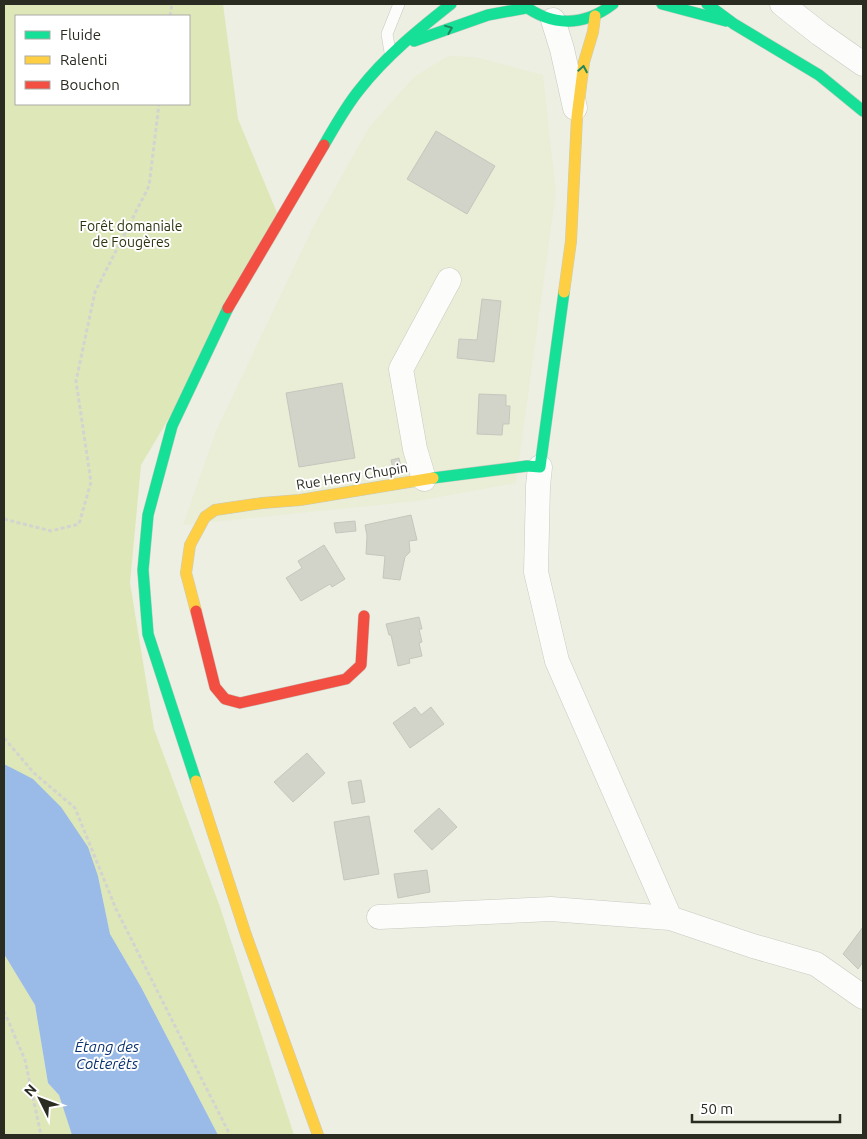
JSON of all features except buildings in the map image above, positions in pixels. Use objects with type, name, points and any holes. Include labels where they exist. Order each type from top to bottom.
[{"type":"main road","points":[[318,1135],[246,935],[148,634],[143,570],[148,514],[172,426],[224,315],[341,116],[363,85],[390,56],[450,4]]},
{"type":"main road","points":[[403,45],[488,15],[524,6],[539,15],[553,20],[574,21],[595,16],[613,4]]},
{"type":"main road","points":[[662,4],[734,24]]},
{"type":"main road","points":[[707,4],[734,24],[819,75],[863,111]]},
{"type":"main road","points":[[540,467],[571,241],[577,117],[584,62],[593,32],[595,16]]},
{"type":"main road","name":"Rue Henry Chupin","points":[[364,616],[360,665],[346,679],[240,703],[225,699],[215,687],[186,573],[190,545],[205,517],[215,510],[300,500],[424,479],[527,466],[540,467]]},
{"type":"street","points":[[782,4],[863,64]]},
{"type":"street","points":[[553,20],[562,49],[577,117]]},
{"type":"street","points":[[424,479],[415,449],[401,370],[449,280]]},
{"type":"street","points":[[540,467],[536,572],[557,661],[670,918]]},
{"type":"street","points":[[379,917],[551,910],[670,918],[753,946],[816,964],[863,997]]},
{"type":"lane","points":[[390,56],[387,34],[400,4]]},
{"type":"path","points":[[4,519],[51,531],[79,524],[91,482],[76,381],[95,292],[149,186],[159,105]]},
{"type":"path","points":[[4,738],[34,773],[75,808],[116,909],[230,1135]]},
{"type":"path","points":[[4,1011],[25,1060],[41,1135]]},
{"type":"shaded area","points":[[448,56],[475,57],[543,75],[556,192],[516,483],[417,501],[183,525],[216,431],[313,227],[370,126],[414,77]]},
{"type":"green space","name":"Forêt domaniale de Fougères","points":[[4,4],[223,4],[238,119],[283,227],[141,465],[130,583],[154,729],[220,907],[294,1135],[218,1135],[141,987],[110,934],[98,876],[9,766],[4,764]]},
{"type":"green space","points":[[4,954],[35,1005],[48,1083],[59,1095],[72,1135],[4,1135]]},
{"type":"water","name":"Étang des Cotterêts","points":[[4,764],[33,779],[61,807],[88,847],[98,876],[110,934],[141,987],[218,1135],[72,1135],[59,1095],[48,1083],[35,1005],[4,954]]},
{"type":"traffic: fast","points":[[324,145],[350,102],[370,77],[403,44],[451,4]]},
{"type":"traffic: fast","points":[[522,4],[533,12],[545,17],[568,21],[590,17],[602,12],[613,4]]},
{"type":"traffic: fast","points":[[662,4],[726,21]]},
{"type":"traffic: fast","points":[[707,4],[734,24],[819,75],[863,111]]},
{"type":"traffic: fast","points":[[414,41],[488,15],[526,8]]},
{"type":"traffic: fast","points":[[433,478],[527,466],[540,467],[564,292]]},
{"type":"traffic: fast","points":[[196,781],[148,634],[143,570],[148,515],[172,426],[228,308]]},
{"type":"traffic: slow","points":[[564,292],[571,241],[577,117],[584,62],[593,32],[595,16]]},
{"type":"traffic: slow","points":[[196,611],[186,573],[190,545],[205,517],[215,510],[300,500],[433,478]]},
{"type":"traffic: slow","points":[[196,781],[246,935],[318,1135]]},
{"type":"traffic: jam","points":[[228,308],[324,145]]},
{"type":"traffic: jam","points":[[196,611],[215,687],[225,699],[240,703],[346,679],[361,665],[364,616]]}]
